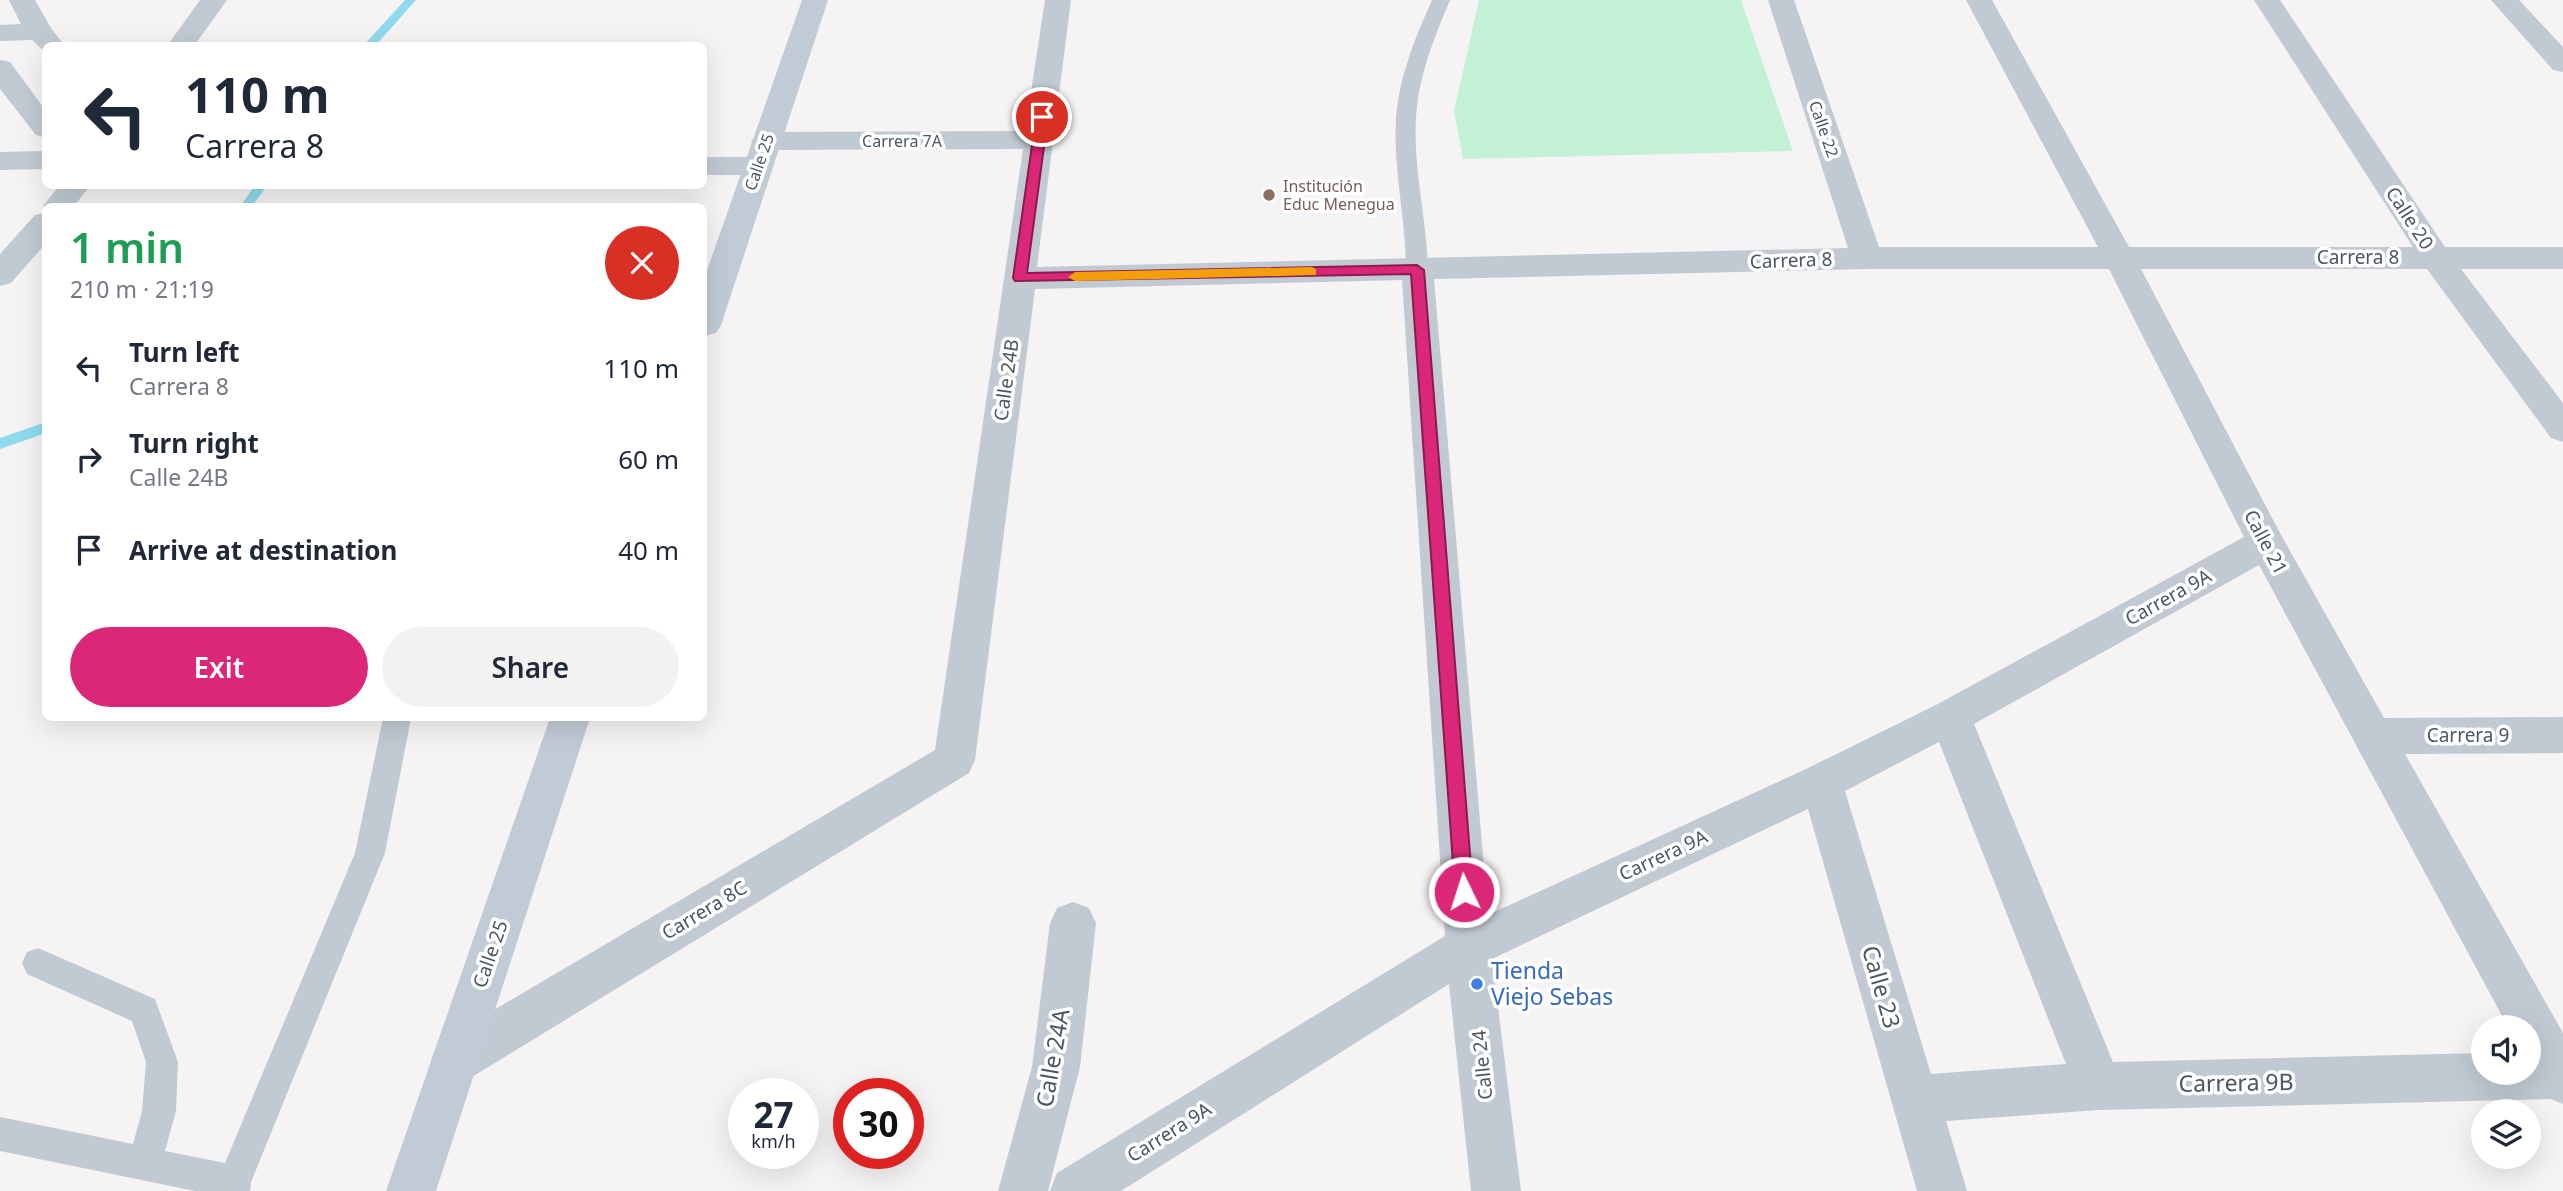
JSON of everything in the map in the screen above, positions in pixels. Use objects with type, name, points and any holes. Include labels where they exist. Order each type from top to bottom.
[{"type":"street","points":[[22,0],[46,38]]},
{"type":"street","points":[[183,42],[214,0]]},
{"type":"street","name":"Calle 25","points":[[707,316],[815,0]]},
{"type":"street","name":"Calle 24B","points":[[954,760],[1058,0]]},
{"type":"street","name":"Calle 22","points":[[1780,0],[1867,258]]},
{"type":"street","name":"Calle 21","points":[[1979,0],[2120,259],[2266,543],[2561,1077]]},
{"type":"street","name":"Calle 20","points":[[2267,0],[2435,256],[2563,429]]},
{"type":"street","points":[[2504,0],[2563,64]]},
{"type":"street","points":[[0,33],[46,38]]},
{"type":"street","points":[[0,68],[24,104],[42,124]]},
{"type":"street","name":"Carrera 7A","points":[[707,165],[762,153],[1039,140]]},
{"type":"street","points":[[0,161],[42,160]]},
{"type":"street","points":[[61,203],[72,189]]},
{"type":"street","points":[[0,275],[42,227]]},
{"type":"street","name":"Carrera 8","points":[[1020,278],[1867,258],[2563,258]]},
{"type":"street","name":"Calle 24","points":[[1417,270],[1468,947],[1496,1191]]},
{"type":"street","name":"Carrera 9A","points":[[1075,1191],[1468,947],[1821,782],[1950,717],[2266,543]]},
{"type":"street","points":[[1950,717],[2099,1086]]},
{"type":"street","name":"Calle 25","points":[[411,1191],[569,721]]},
{"type":"street","name":"Carrera 9","points":[[2373,736],[2563,735]]},
{"type":"street","name":"Carrera 8C","points":[[454,1060],[954,760]]},
{"type":"street","name":"Calle 23","points":[[1821,782],[1942,1191]]},
{"type":"street","name":"Calle 24A","points":[[1023,1191],[1056,1067],[1073,923]]},
{"type":"street","name":"Carrera 9B","points":[[1914,1099],[2099,1086],[2561,1077]]},
{"type":"lane","points":[[1417,270],[1418,239],[1407,155],[1406,119],[1416,58],[1441,0]]},
{"type":"lane","points":[[0,1134],[144,1164],[234,1187],[370,853],[396,721]]},
{"type":"lane","points":[[38,963],[145,1010],[162,1062],[159,1111],[144,1164]]},
{"type":"green space","points":[[1479,0],[1741,0],[1793,151],[1463,159],[1454,111]]},
{"type":"waterway","points":[[372,42],[411,0]]},
{"type":"waterway","points":[[248,203],[259,189]]},
{"type":"waterway","points":[[0,444],[42,428]]},
{"type":"slow traffic","points":[[1075,277],[1312,272]]},
{"type":"place","name":"Institución Educ Menegua","points":[[1269,195]]},
{"type":"place","name":"Tienda Viejo Sebas","points":[[1477,984]]},
{"type":"route","points":[[1042,117],[1020,278],[1417,270],[1464,892]]}]
